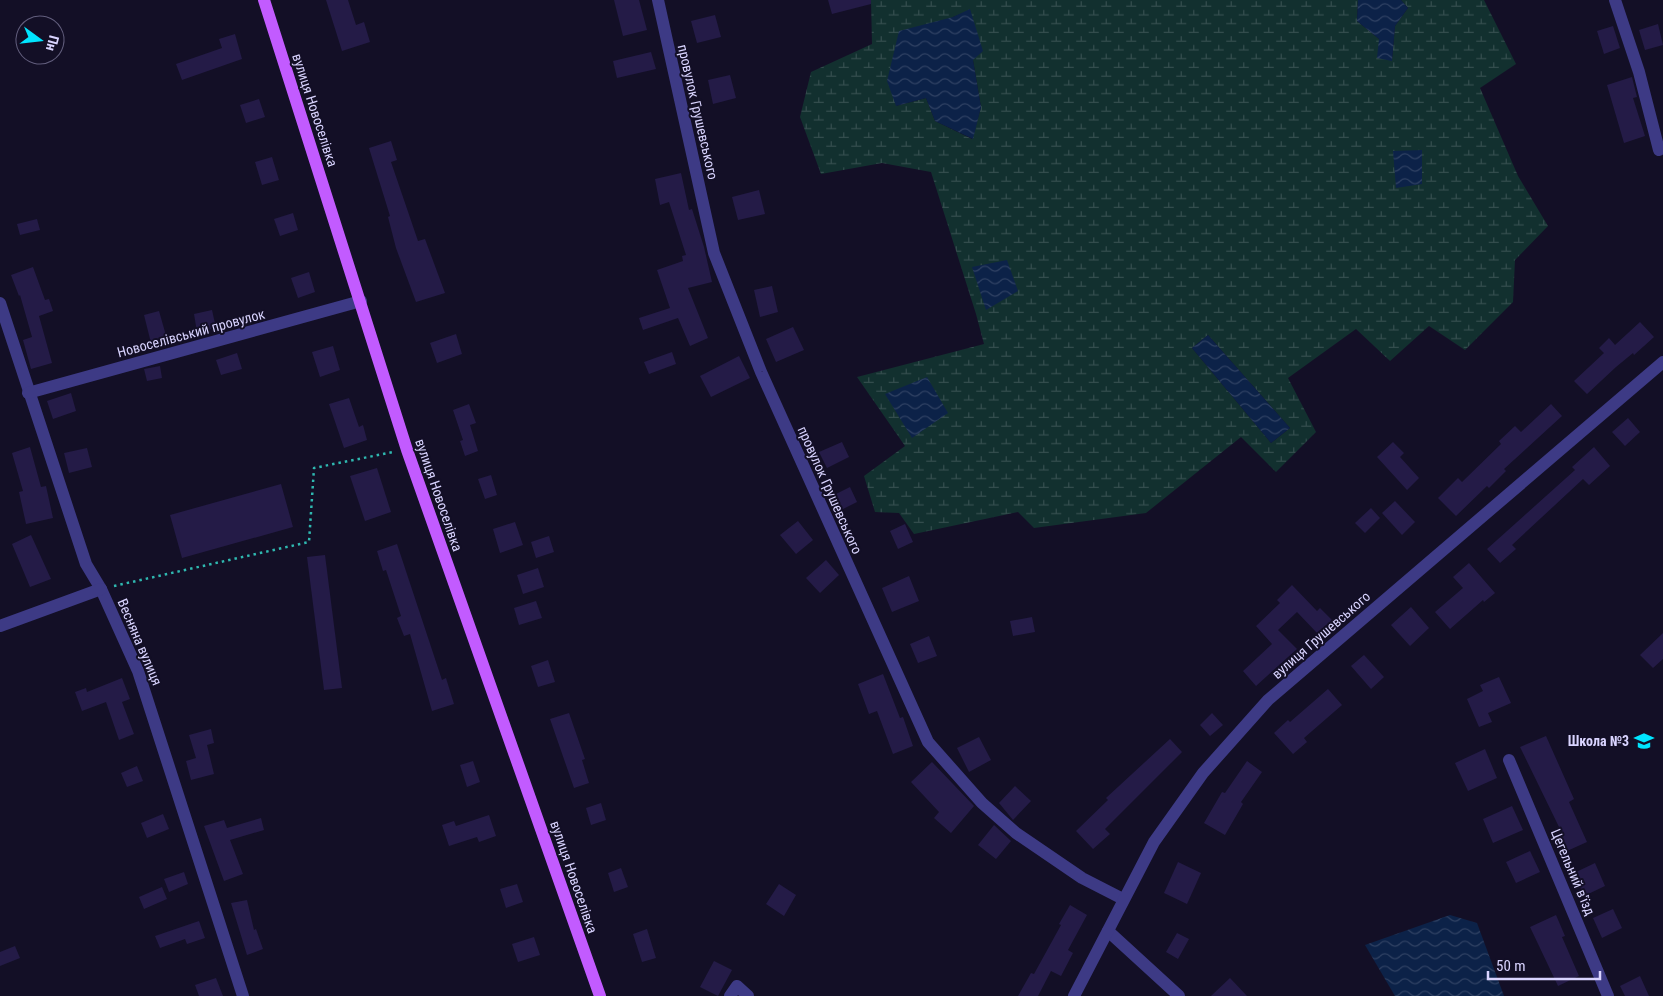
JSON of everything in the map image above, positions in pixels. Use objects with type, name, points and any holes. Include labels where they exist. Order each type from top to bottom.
[{"type":"main road","name":"вулиця Новоселівка","points":[[264,0],[407,450],[600,996]]},
{"type":"street","name":"провулок Грушевського","points":[[658,0],[714,253],[761,372],[928,742],[982,803],[1016,833],[1082,878],[1123,899]]},
{"type":"street","points":[[1615,0],[1640,72],[1659,150]]},
{"type":"street","name":"Новоселівський провулок","points":[[28,393],[361,301]]},
{"type":"street","name":"Весняна вулиця","points":[[0,303],[28,393],[86,564],[101,589],[138,672],[243,996]]},
{"type":"street","name":"вулиця Грушевського","points":[[1074,996],[1154,842],[1202,773],[1268,700],[1663,362]]},
{"type":"street","points":[[0,626],[101,589]]},
{"type":"street","name":"Цегельний в'їзд","points":[[1509,760],[1608,996]]},
{"type":"street","points":[[1108,931],[1179,996]]},
{"type":"street","points":[[730,996],[737,986],[748,996]]},
{"type":"path","points":[[101,589],[309,542],[314,468],[407,450]]},
{"type":"green space","points":[[871,0],[1358,0],[1357,21],[1379,39],[1392,60],[1395,26],[1408,8],[1401,0],[1484,0],[1516,64],[1480,88],[1518,176],[1548,226],[1515,260],[1513,302],[1465,350],[1429,326],[1390,361],[1356,329],[1288,378],[1316,432],[1276,472],[1241,437],[1146,513],[1034,528],[1018,512],[914,534],[899,513],[875,512],[864,476],[905,446],[857,377],[984,344],[931,172],[882,163],[821,174],[800,117],[811,72],[872,44]],"holes":[[[970,10],[973,60],[981,107],[972,139],[935,121],[926,98],[896,106],[953,17]],[[1208,335],[1290,428],[1271,443],[1192,348]]]},
{"type":"water","points":[[1358,0],[1401,0],[1408,8],[1395,26],[1392,61],[1377,58],[1379,39],[1357,21]]},
{"type":"water","points":[[970,9],[983,51],[973,60],[981,107],[973,139],[935,121],[926,98],[896,106],[887,81],[899,31],[953,17]]},
{"type":"water","points":[[1422,150],[1422,184],[1396,188],[1393,151]]},
{"type":"water","points":[[1007,260],[1018,291],[986,310],[972,267]]},
{"type":"water","points":[[1208,335],[1290,428],[1271,443],[1192,348]]},
{"type":"water","points":[[927,377],[948,413],[912,438],[885,394]]},
{"type":"water","points":[[1450,915],[1477,923],[1504,996],[1395,996],[1365,945]]},
{"type":"building","points":[[326,0],[348,0],[356,25],[364,22],[370,42],[342,51]]},
{"type":"building","points":[[614,0],[639,0],[647,30],[623,36]]},
{"type":"building","points":[[828,0],[871,0],[871,4],[832,14]]},
{"type":"building","points":[[715,15],[721,37],[697,43],[691,21]]},
{"type":"building","points":[[1658,24],[1663,45],[1645,50],[1639,30]]},
{"type":"building","points":[[1613,26],[1620,48],[1604,54],[1597,31]]},
{"type":"building","points":[[235,34],[242,59],[182,80],[176,64],[222,48],[219,39]]},
{"type":"building","points":[[651,52],[656,69],[617,78],[613,61]]},
{"type":"building","points":[[730,75],[736,98],[713,104],[708,80]]},
{"type":"building","points":[[1632,77],[1637,97],[1633,98],[1645,136],[1624,143],[1607,85]]},
{"type":"building","points":[[259,99],[265,117],[246,123],[240,105]]},
{"type":"building","points":[[391,141],[397,160],[391,162],[418,241],[425,239],[445,293],[416,302],[396,248],[388,217],[390,216],[369,148]]},
{"type":"building","points":[[272,157],[279,180],[262,185],[255,162]]},
{"type":"building","points":[[681,173],[689,210],[692,209],[704,247],[712,282],[688,288],[708,338],[690,346],[678,318],[643,330],[639,318],[670,308],[657,270],[683,261],[682,256],[686,255],[669,202],[660,205],[655,179]]},
{"type":"building","points":[[759,190],[765,214],[738,220],[732,197]]},
{"type":"building","points":[[293,213],[298,230],[280,236],[274,219]]},
{"type":"building","points":[[37,219],[40,230],[20,235],[17,224]]},
{"type":"building","points":[[33,267],[45,300],[49,299],[53,311],[39,316],[52,363],[31,369],[23,340],[32,337],[20,295],[11,275]]},
{"type":"building","points":[[309,272],[315,292],[298,298],[291,278]]},
{"type":"building","points":[[772,286],[778,312],[760,317],[754,290]]},
{"type":"building","points":[[212,310],[216,328],[197,332],[194,314]]},
{"type":"building","points":[[159,311],[167,339],[151,343],[144,315]]},
{"type":"building","points":[[1640,322],[1654,337],[1634,355],[1633,353],[1616,367],[1587,394],[1574,381],[1604,353],[1599,348],[1609,338],[1615,345]]},
{"type":"building","points":[[793,327],[804,350],[776,362],[766,339]]},
{"type":"building","points":[[456,334],[462,354],[437,363],[430,343]]},
{"type":"building","points":[[333,346],[340,370],[320,377],[312,352]]},
{"type":"building","points":[[672,352],[676,364],[649,374],[644,362]]},
{"type":"building","points":[[237,353],[242,369],[221,375],[216,360]]},
{"type":"building","points":[[739,356],[750,378],[711,397],[700,376]]},
{"type":"building","points":[[160,366],[162,378],[147,381],[144,369]]},
{"type":"building","points":[[71,393],[76,411],[53,419],[47,401]]},
{"type":"building","points":[[349,398],[359,427],[363,425],[367,440],[344,448],[329,404]]},
{"type":"building","points":[[469,404],[476,423],[470,425],[478,451],[465,456],[460,441],[463,440],[453,410]]},
{"type":"building","points":[[1551,404],[1562,416],[1504,469],[1506,471],[1489,488],[1487,486],[1456,516],[1438,498],[1458,478],[1462,482],[1501,444],[1499,441],[1515,426],[1521,432]]},
{"type":"building","points":[[1628,418],[1640,432],[1625,446],[1612,432]]},
{"type":"building","points":[[842,442],[849,457],[827,468],[819,452]]},
{"type":"building","points":[[1393,442],[1404,453],[1400,457],[1419,478],[1407,490],[1377,457]]},
{"type":"building","points":[[30,447],[41,487],[46,486],[53,518],[26,524],[19,492],[23,491],[12,453]]},
{"type":"building","points":[[1594,447],[1610,466],[1589,485],[1583,479],[1512,545],[1516,549],[1500,563],[1487,549],[1575,470],[1572,467]]},
{"type":"building","points":[[87,448],[92,467],[69,473],[64,453]]},
{"type":"building","points":[[377,468],[391,512],[365,521],[350,476]]},
{"type":"building","points":[[491,475],[497,495],[485,499],[478,479]]},
{"type":"building","points":[[281,484],[293,527],[182,558],[170,515]]},
{"type":"building","points":[[850,487],[857,502],[841,510],[834,495]]},
{"type":"building","points":[[1395,501],[1415,522],[1402,535],[1382,513]]},
{"type":"building","points":[[1371,508],[1380,518],[1365,533],[1355,523]]},
{"type":"building","points":[[798,521],[813,540],[796,554],[780,535]]},
{"type":"building","points":[[515,522],[523,545],[500,553],[493,529]]},
{"type":"building","points":[[905,524],[913,542],[898,549],[890,531]]},
{"type":"building","points":[[31,535],[51,579],[30,587],[12,544]]},
{"type":"building","points":[[549,536],[554,552],[536,558],[531,542]]},
{"type":"building","points":[[397,544],[442,680],[446,678],[454,704],[432,711],[410,634],[404,636],[397,618],[401,616],[386,570],[383,571],[377,551]]},
{"type":"building","points":[[325,555],[342,688],[324,690],[307,557]]},
{"type":"building","points":[[826,560],[839,575],[820,593],[806,578]]},
{"type":"building","points":[[1469,563],[1495,593],[1484,602],[1483,600],[1450,629],[1435,612],[1463,588],[1453,577]]},
{"type":"building","points":[[538,568],[544,587],[523,594],[517,575]]},
{"type":"building","points":[[909,576],[919,601],[892,612],[882,588]]},
{"type":"building","points":[[1292,585],[1317,611],[1320,608],[1332,620],[1317,633],[1297,612],[1278,630],[1297,649],[1256,686],[1243,671],[1272,644],[1256,626],[1280,603],[1277,600]]},
{"type":"building","points":[[536,601],[542,618],[519,625],[514,608]]},
{"type":"building","points":[[1411,607],[1429,628],[1410,646],[1391,625]]},
{"type":"building","points":[[1032,617],[1035,632],[1013,636],[1010,621]]},
{"type":"building","points":[[1663,633],[1663,659],[1653,668],[1640,655]]},
{"type":"building","points":[[929,636],[937,656],[918,663],[910,644]]},
{"type":"building","points":[[1364,655],[1384,677],[1371,689],[1351,666]]},
{"type":"building","points":[[548,660],[555,682],[538,687],[531,666]]},
{"type":"building","points":[[883,674],[900,718],[903,717],[913,746],[893,754],[877,711],[869,714],[858,684]]},
{"type":"building","points":[[1499,677],[1511,703],[1488,713],[1492,722],[1479,727],[1467,699],[1483,691],[1480,685]]},
{"type":"building","points":[[122,678],[130,699],[122,702],[134,734],[119,740],[106,702],[82,711],[75,692],[86,688],[87,692]]},
{"type":"building","points":[[1328,689],[1342,705],[1304,738],[1307,742],[1293,754],[1274,733],[1288,720],[1290,722]]},
{"type":"building","points":[[569,713],[585,759],[582,760],[589,783],[574,788],[550,719]]},
{"type":"building","points":[[1212,713],[1223,725],[1210,736],[1200,725]]},
{"type":"building","points":[[211,729],[214,743],[207,745],[214,774],[191,780],[186,761],[196,758],[189,735]]},
{"type":"building","points":[[1546,736],[1574,799],[1569,802],[1587,842],[1567,851],[1557,828],[1559,827],[1520,747]]},
{"type":"building","points":[[979,737],[991,760],[969,772],[957,748]]},
{"type":"building","points":[[1170,739],[1182,752],[1105,829],[1110,834],[1093,849],[1076,831],[1108,800],[1106,798]]},
{"type":"building","points":[[1485,749],[1497,778],[1468,791],[1455,763]]},
{"type":"building","points":[[473,761],[480,782],[467,787],[460,765]]},
{"type":"building","points":[[1247,761],[1262,772],[1241,802],[1243,804],[1225,835],[1204,823],[1222,792],[1225,793]]},
{"type":"building","points":[[932,762],[974,806],[951,833],[934,818],[939,812],[911,782]]},
{"type":"building","points":[[137,766],[143,781],[127,787],[121,773]]},
{"type":"building","points":[[1015,786],[1031,801],[1013,820],[999,803]]},
{"type":"building","points":[[601,803],[606,820],[591,825],[586,808]]},
{"type":"building","points":[[1512,806],[1523,830],[1493,843],[1483,819]]},
{"type":"building","points":[[163,814],[169,829],[147,838],[141,823]]},
{"type":"building","points":[[489,815],[496,836],[479,842],[477,837],[449,846],[442,825],[454,821],[456,826]]},
{"type":"building","points":[[261,818],[264,830],[230,840],[243,874],[224,881],[204,826],[224,820],[227,828]]},
{"type":"building","points":[[994,825],[1011,841],[996,859],[978,845]]},
{"type":"building","points":[[1530,851],[1540,872],[1516,883],[1506,862]]},
{"type":"building","points":[[1178,862],[1201,873],[1187,904],[1164,893]]},
{"type":"building","points":[[1595,863],[1605,886],[1584,896],[1574,873]]},
{"type":"building","points":[[621,868],[628,887],[614,892],[608,873]]},
{"type":"building","points":[[184,872],[188,884],[169,892],[164,879]]},
{"type":"building","points":[[517,884],[523,902],[506,908],[500,889]]},
{"type":"building","points":[[779,884],[796,895],[784,916],[766,904]]},
{"type":"building","points":[[162,887],[167,899],[144,909],[139,897]]},
{"type":"building","points":[[247,900],[254,930],[256,929],[263,949],[247,955],[231,903]]},
{"type":"building","points":[[1070,905],[1087,915],[1068,950],[1073,953],[1061,976],[1051,971],[1038,996],[1018,996],[1031,973],[1034,974]]},
{"type":"building","points":[[1613,909],[1622,928],[1602,938],[1593,918]]},
{"type":"building","points":[[1556,915],[1565,936],[1562,937],[1579,976],[1558,986],[1530,927]]},
{"type":"building","points":[[199,921],[205,938],[187,944],[185,939],[160,948],[155,936]]},
{"type":"building","points":[[647,929],[656,958],[642,962],[633,934]]},
{"type":"building","points":[[1177,933],[1189,939],[1178,959],[1166,952]]},
{"type":"building","points":[[534,937],[540,955],[518,962],[512,944]]},
{"type":"building","points":[[15,946],[20,958],[0,966],[0,952]]},
{"type":"building","points":[[714,961],[732,970],[718,996],[700,987]]},
{"type":"building","points":[[1640,976],[1649,996],[1625,996],[1620,986]]},
{"type":"building","points":[[216,978],[223,996],[199,996],[195,985]]},
{"type":"building","points":[[1230,978],[1247,996],[1211,996]]},
{"type":"place","name":"Школа №3","points":[[1644,741]]}]
